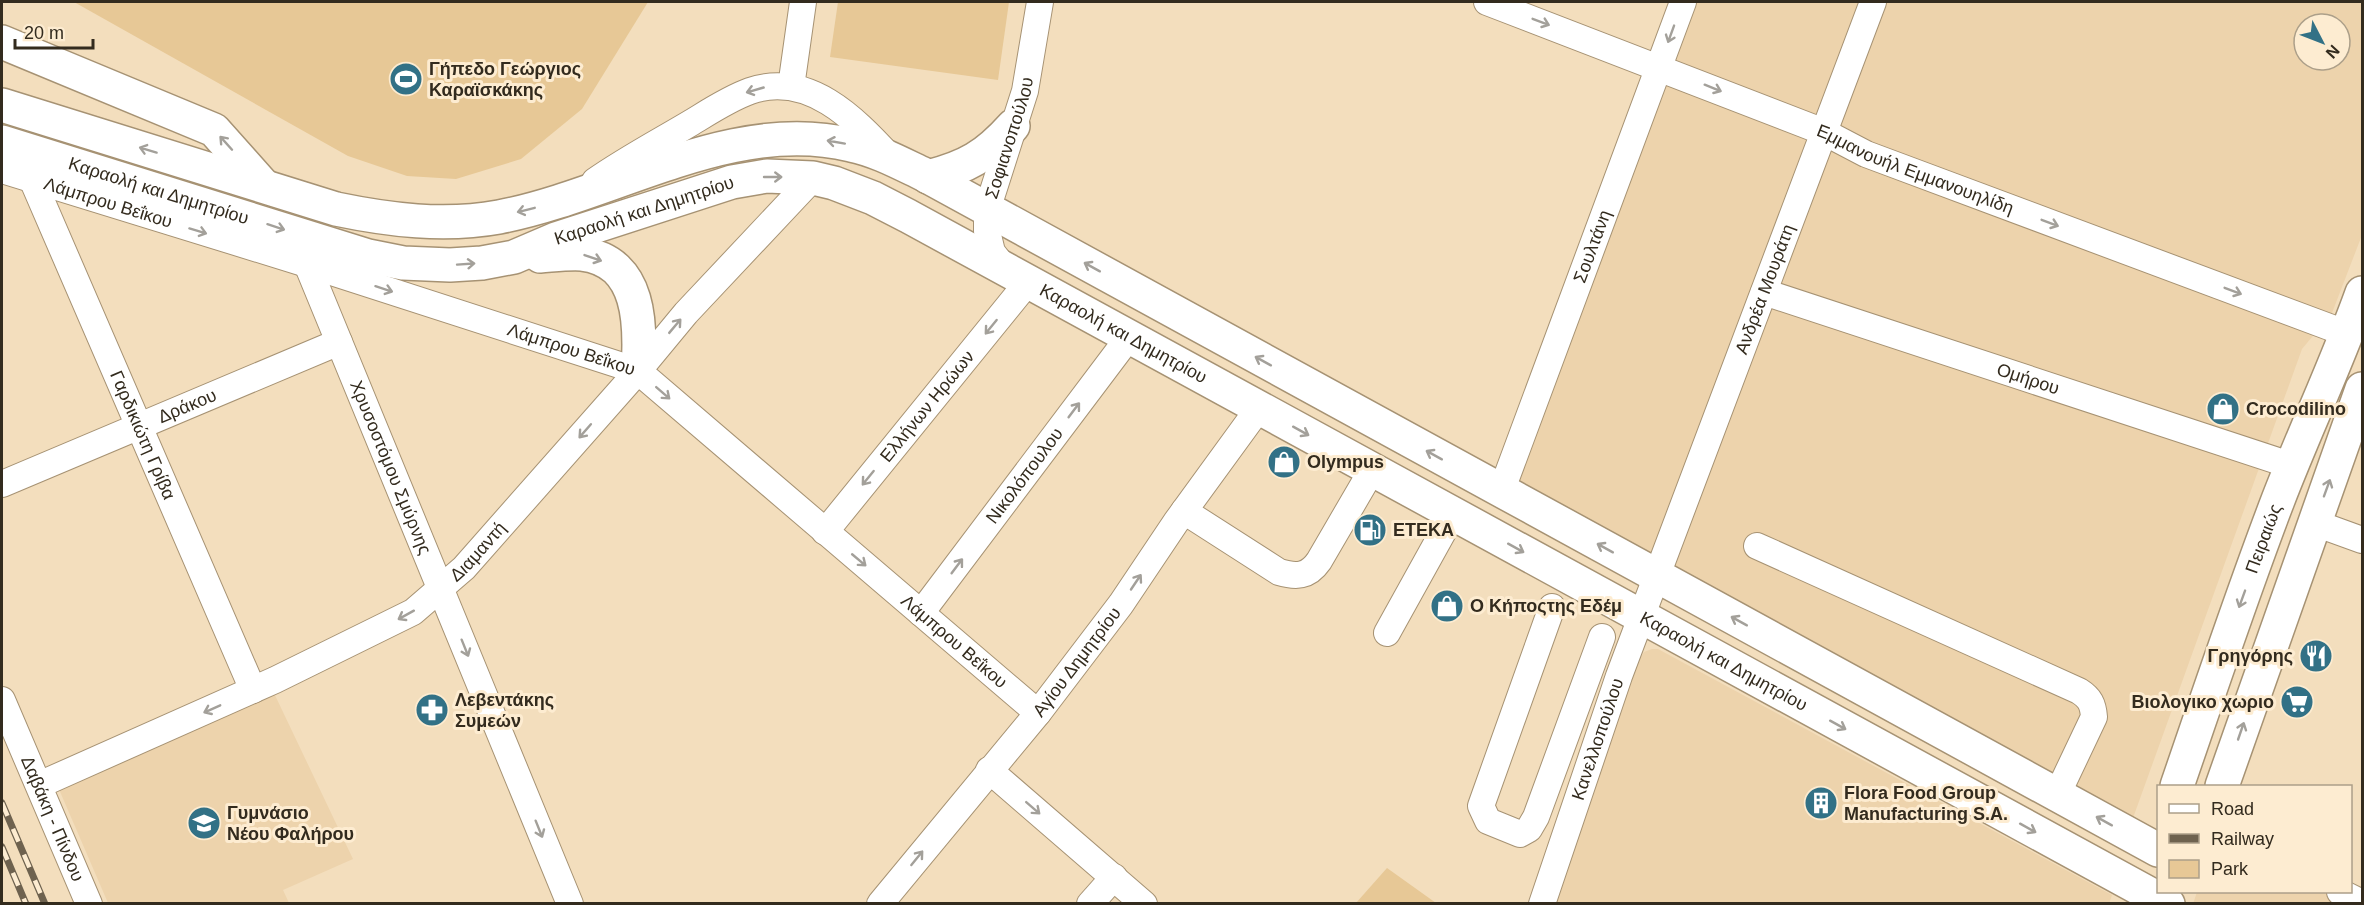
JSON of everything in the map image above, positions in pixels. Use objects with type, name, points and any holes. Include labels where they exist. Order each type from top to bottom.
[{"type":"main road","points":[[2,42],[214,130],[265,186]]},
{"type":"main road","name":"Καραολή και Δημητρίου","points":[[2,105],[336,209],[389,219],[446,222],[499,217],[572,197],[724,147],[795,138],[830,140],[854,145],[892,159],[928,177],[2057,795],[2157,846]]},
{"type":"main road","points":[[928,177],[953,171],[977,159],[996,145],[1013,126]]},
{"type":"main road","name":"Καραολή και Δημητρίου","points":[[2,142],[386,260],[450,265],[482,263],[514,257],[556,240],[732,182],[767,176],[813,178],[873,198],[1642,617],[2148,899]]},
{"type":"main road","points":[[514,257],[583,254],[611,265],[631,290],[637,308],[640,333],[638,371]]},
{"type":"main road","name":"Πειραιώς","points":[[2177,785],[2230,632],[2362,294]]},
{"type":"main road","points":[[2222,785],[2362,389]]},
{"type":"main road","points":[[2148,899],[2157,852]]},
{"type":"street","points":[[790,87],[803,2]]},
{"type":"street","name":"Σοφιανοπούλου","points":[[1017,276],[992,252],[987,231],[987,210],[1024,91],[1040,2]]},
{"type":"street","name":"Εμμανουήλ Εμμανουηλίδη","points":[[1487,2],[1824,132],[1866,154],[2348,334]]},
{"type":"street","name":"Σουλτάνη","points":[[1501,492],[1683,2]]},
{"type":"street","name":"Ανδρέα Μουράτη","points":[[1656,576],[1873,2]]},
{"type":"street","points":[[572,197],[627,159],[733,98],[766,87],[790,87],[808,91],[828,101],[863,128],[892,159]]},
{"type":"street","name":"Λάμπρου Βεΐκου","points":[[2,170],[307,264],[638,371],[1038,713]]},
{"type":"street","name":"Διαμαντή","points":[[39,785],[253,690],[413,612],[464,568],[638,371],[686,313],[813,178]]},
{"type":"street","name":"Γαρδικιώτη Γρίβα","points":[[32,179],[253,690]]},
{"type":"street","name":"Χρυσοστόμου Σμύρνης","points":[[307,264],[570,903]]},
{"type":"street","name":"Ελλήνων Ηρώων","points":[[825,531],[1017,276]]},
{"type":"street","name":"Ομήρου","points":[[1764,292],[2293,466]]},
{"type":"street","name":"Νικολόπουλου","points":[[921,613],[1129,337]]},
{"type":"street","name":"Δράκου","points":[[2,484],[339,342]]},
{"type":"street","name":"Αγίου Δημητρίου","points":[[880,903],[1038,713],[1121,604],[1184,511],[1260,408]]},
{"type":"street","points":[[1184,511],[1279,572],[1302,575],[1312,571],[1319,561],[1372,470]]},
{"type":"street","points":[[1387,633],[1453,514]]},
{"type":"street","points":[[2315,523],[2362,540]]},
{"type":"street","points":[[1757,546],[2088,697],[2093,706],[2094,717],[2057,795]]},
{"type":"street","name":"Κανελλοπούλου","points":[[1542,903],[1619,676],[1656,576]]},
{"type":"street","points":[[1552,606],[1481,806],[1488,821],[1520,834],[1528,829],[1536,817],[1602,637]]},
{"type":"street","name":"Δαβάκη - Πίνδου","points":[[2,700],[89,903]]},
{"type":"street","points":[[1554,766],[1583,782]]},
{"type":"street","points":[[989,770],[1144,903]]},
{"type":"street","points":[[1090,903],[1114,877]]},
{"type":"street","points":[[2344,893],[2362,903]]},
{"type":"shaded area","points":[[1692,2],[2362,2],[2362,235],[2332,313],[2302,349],[2133,818],[1515,480]]},
{"type":"shaded area","points":[[1658,649],[2112,895],[2109,904],[1555,904],[1639,660],[1644,652]]},
{"type":"shaded area","name":"Γυμνάσιο Νέου Φαλήρου","points":[[273,691],[353,859],[283,890],[289,903],[108,903],[58,787]]},
{"type":"shaded area","points":[[2197,893],[2329,893],[2350,903],[2193,904]]},
{"type":"green space","name":"Γήπεδο Γεώργιος Καραϊσκάκης","points":[[74,2],[648,2],[582,109],[521,159],[456,179],[407,176],[348,156]]},
{"type":"green space","points":[[838,2],[1009,2],[998,80],[830,57]]},
{"type":"green space","points":[[1387,868],[1436,903],[1356,903]]},
{"type":"railway","points":[[2,803],[45,904]]},
{"type":"railway","points":[[2,847],[26,904]]},
{"type":"place","name":"Γήπεδο Γεώργιος Καραϊσκάκης","points":[[406,79]]},
{"type":"place","name":"Crocodilino","points":[[2223,409]]},
{"type":"place","name":"Olympus","points":[[1284,462]]},
{"type":"place","name":"ΕΤΕΚΑ","points":[[1370,530]]},
{"type":"place","name":"Ο Κήποςτης Εδέμ","points":[[1447,606]]},
{"type":"place","name":"Γρηγόρης","points":[[2316,656]]},
{"type":"place","name":"Βιολογικο χωριο","points":[[2297,702]]},
{"type":"place","name":"Λεβεντάκης Συμεών","points":[[432,710]]},
{"type":"place","name":"Flora Food Group Manufacturing S.A.","points":[[1821,803]]},
{"type":"place","name":"Γυμνάσιο Νέου Φαλήρου","points":[[204,823]]}]
